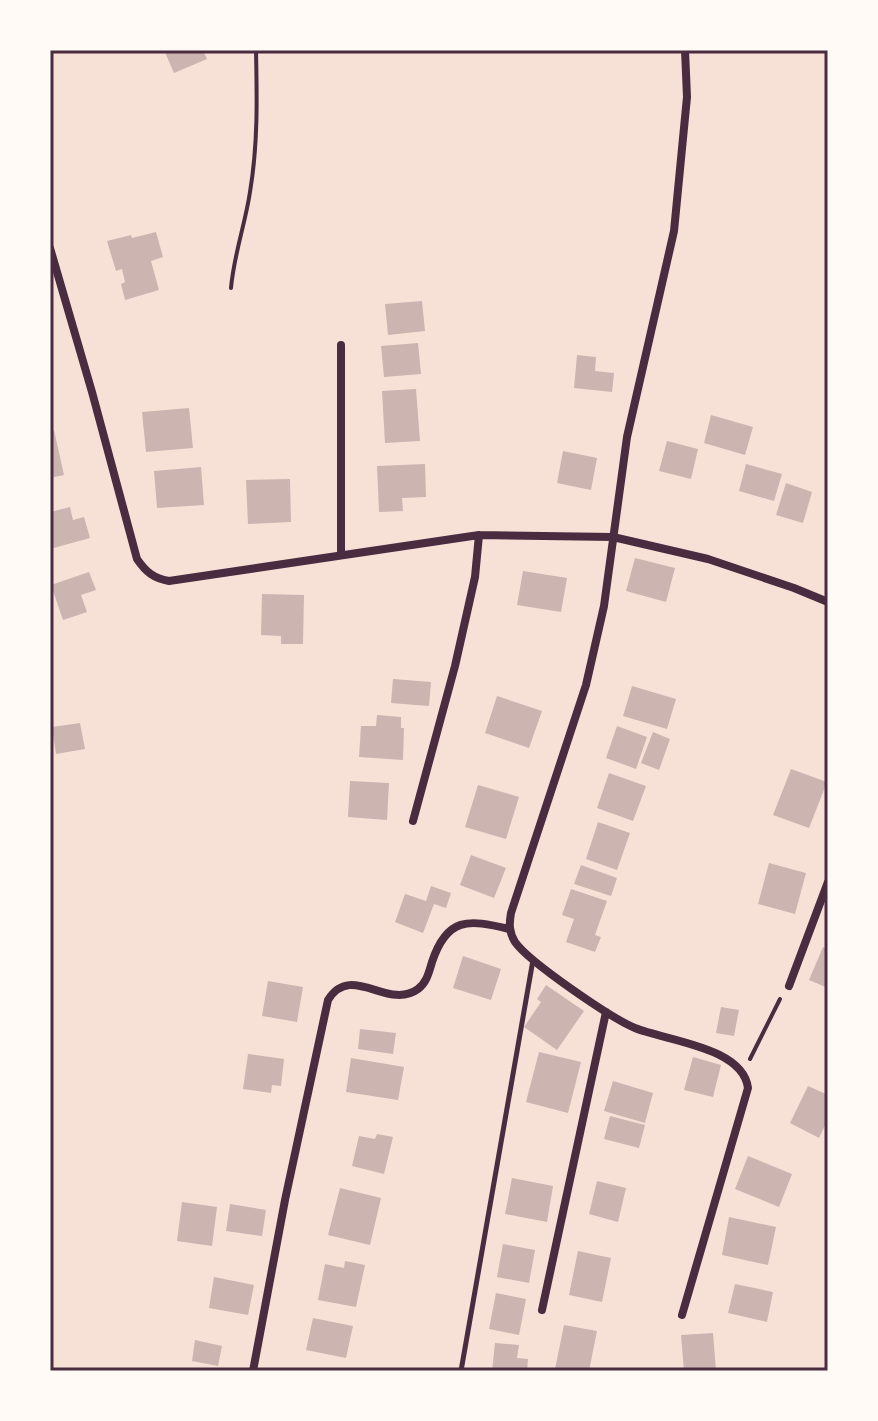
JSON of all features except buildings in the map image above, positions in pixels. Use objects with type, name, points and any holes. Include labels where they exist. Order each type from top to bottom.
[{"type":"street","points":[[682,1315],[748,1088],[744,1072],[729,1060],[708,1050],[635,1028],[606,1012],[533,959],[514,941],[509,929],[511,913],[586,685],[604,606],[627,437],[674,231],[687,97],[685,50]]},
{"type":"street","points":[[50,248],[137,559],[155,579],[169,581],[479,535],[613,537],[708,559],[828,602]]},
{"type":"street","points":[[341,345],[341,554]]},
{"type":"street","points":[[413,821],[455,666],[475,577],[479,535]]},
{"type":"street","points":[[789,986],[828,882]]},
{"type":"street","points":[[253,1371],[285,1200],[328,1000],[334,991],[354,984],[387,993],[408,994],[426,980],[438,943],[453,928],[473,922],[509,929]]},
{"type":"street","points":[[542,1310],[606,1012]]},
{"type":"lane","points":[[461,1371],[533,959]]},
{"type":"path","points":[[231,288],[233,258],[250,194],[258,120],[256,50]]},
{"type":"path","points":[[744,1072],[772,1011],[789,986]]}]
